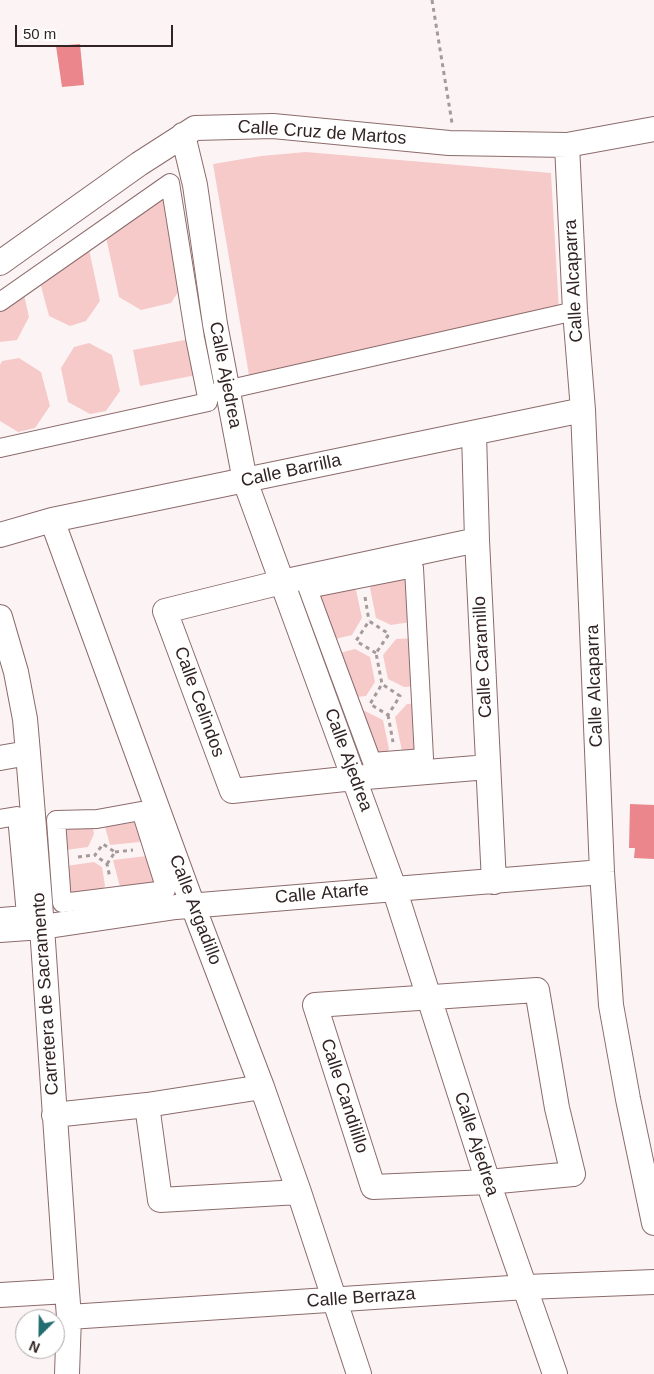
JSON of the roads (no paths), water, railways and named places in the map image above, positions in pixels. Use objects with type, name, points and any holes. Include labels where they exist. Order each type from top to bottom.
[{"type":"street","name":"Calle Cruz de Martos","points":[[0,263],[139,164],[195,128],[273,126],[455,142],[567,145],[654,130]]},
{"type":"street","name":"Calle Ajedrea","points":[[182,135],[195,185],[215,324],[217,392],[245,481],[394,888],[488,1182],[555,1374]]},
{"type":"street","name":"Calle Alcaparra","points":[[567,145],[575,311],[583,410],[602,872],[611,1005],[654,1223]]},
{"type":"street","points":[[0,302],[170,183],[204,390],[217,392]]},
{"type":"street","points":[[0,442],[575,311]]},
{"type":"street","points":[[0,448],[208,402],[217,392]]},
{"type":"street","name":"Calle Barrilla","points":[[0,535],[52,520],[583,410]]},
{"type":"street","name":"Calle Caramillo","points":[[474,432],[477,540],[494,882]]},
{"type":"street","name":"Calle Argadillo","points":[[52,520],[193,906],[262,1087],[360,1374]]},
{"type":"street","points":[[282,582],[477,540]]},
{"type":"street","points":[[414,568],[424,758],[372,762],[308,589],[414,568]]},
{"type":"street","name":"Calle Celindos","points":[[282,582],[165,610],[232,791],[354,778]]},
{"type":"street","name":"Carretera de Sacramento","points":[[0,617],[16,672],[25,719],[42,926],[69,1317],[67,1374]]},
{"type":"street","points":[[0,758],[28,753]]},
{"type":"street","points":[[354,778],[488,767]]},
{"type":"street","points":[[141,811],[166,890],[62,903],[56,820],[97,819],[141,811]]},
{"type":"street","points":[[0,819],[18,816],[26,915],[0,917]]},
{"type":"street","name":"Calle Atarfe","points":[[0,930],[193,906],[602,872]]},
{"type":"street","points":[[429,997],[537,990],[557,1108],[573,1174],[488,1182]]},
{"type":"street","name":"Calle Candilillo","points":[[429,997],[315,1005],[373,1187],[488,1182]]},
{"type":"street","points":[[54,1115],[146,1105],[262,1087]]},
{"type":"street","points":[[146,1105],[160,1200],[299,1192]]},
{"type":"street","name":"Calle Berraza","points":[[69,1317],[526,1287],[654,1282]]},
{"type":"street","points":[[0,1295],[67,1291]]}]
